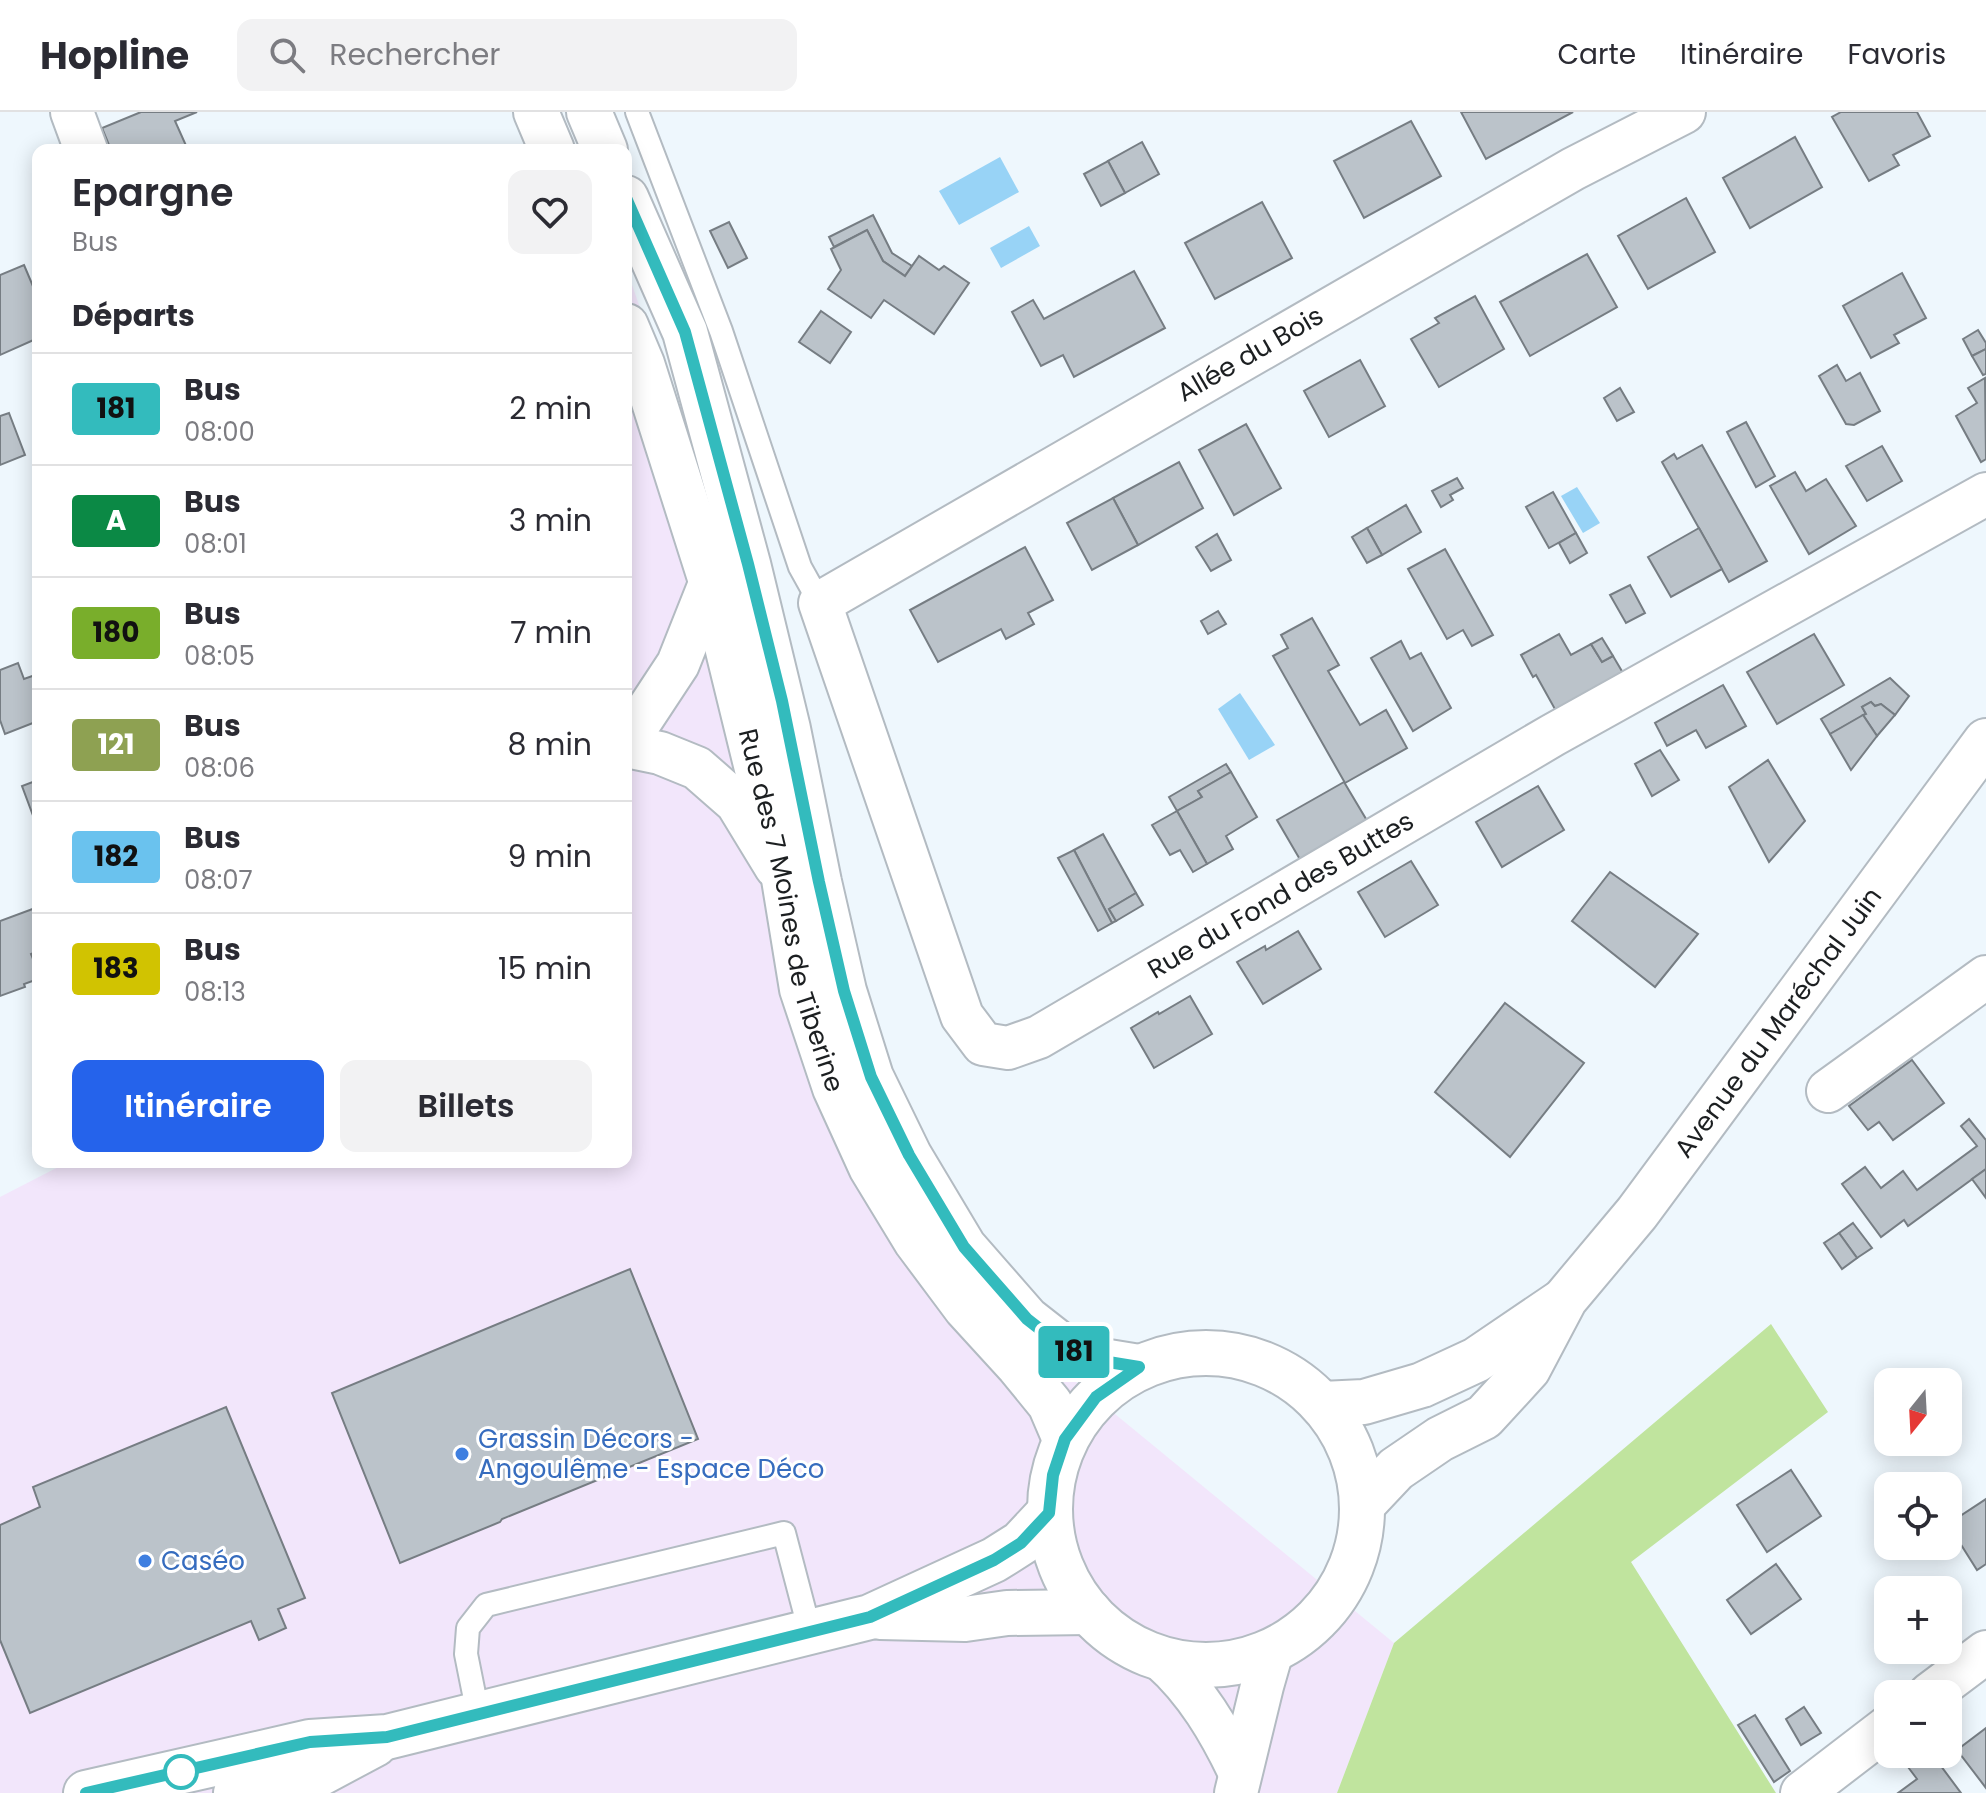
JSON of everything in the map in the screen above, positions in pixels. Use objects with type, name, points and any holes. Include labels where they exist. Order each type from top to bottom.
[{"type":"main road","points":[[536,112],[549,144]]},
{"type":"main road","points":[[589,112],[602,144]]},
{"type":"main road","name":"Rue des 7 Moines de Tiberine","points":[[632,212],[685,332],[781,699],[844,991],[871,1077],[909,1155],[964,1247],[1027,1319],[1064,1348],[1096,1360],[1139,1367]]},
{"type":"main road","name":"Rue des 7 Moines de Tiberine","points":[[632,340],[711,581],[784,879],[802,989],[835,1088],[871,1167],[916,1241],[966,1308],[1050,1404],[1065,1439]]},
{"type":"main road","name":"Avenue du Maréchal Juin","points":[[1363,1504],[1396,1469],[1440,1439],[1484,1417],[1528,1369],[1565,1299],[1637,1213],[1986,741]]},
{"type":"main road","name":"Avenue du Maréchal Juin","points":[[1322,1404],[1364,1402],[1422,1385],[1476,1360],[1565,1299]]},
{"type":"main road","points":[[1186,1353],[1236,1355],[1284,1373],[1322,1404],[1344,1434],[1357,1468],[1363,1504],[1358,1549],[1340,1591],[1310,1626],[1272,1651],[1236,1662],[1199,1665],[1161,1659],[1122,1640],[1089,1612],[1060,1566],[1049,1513],[1053,1475],[1065,1439],[1096,1397],[1139,1367],[1186,1353]]},
{"type":"main road","points":[[86,1793],[310,1742],[387,1737],[870,1617],[994,1560],[1021,1543],[1049,1513]]},
{"type":"main road","points":[[870,1617],[965,1619],[1007,1613],[1089,1612]]},
{"type":"main road","points":[[254,1791],[319,1774],[387,1737]]},
{"type":"street","points":[[72,112],[84,144]]},
{"type":"street","name":"Allée du Bois","points":[[820,603],[1573,169],[1684,112]]},
{"type":"street","name":"Rue du Fond des Buttes","points":[[820,603],[962,1016],[983,1044],[1008,1048],[1039,1037],[1553,735],[1986,494]]},
{"type":"street","points":[[632,736],[678,664],[711,581]]},
{"type":"street","points":[[632,746],[660,753],[697,768],[737,803],[784,879]]},
{"type":"street","points":[[1828,1091],[1986,977]]},
{"type":"street","points":[[1238,1783],[1272,1651]]},
{"type":"street","points":[[1949,1680],[1986,1652]]},
{"type":"street","points":[[1161,1659],[1180,1676],[1221,1734],[1238,1783]]},
{"type":"street","points":[[1802,1793],[1874,1738]]},
{"type":"lane","points":[[637,112],[721,331],[800,567],[820,603]]},
{"type":"lane","points":[[478,1714],[466,1654],[468,1628],[486,1605],[784,1533],[810,1632]]},
{"type":"shaded area","points":[[632,285],[694,463],[832,1020],[993,1314],[1394,1643],[1337,1793],[0,1793],[0,1197],[56,1168],[632,1168]]},
{"type":"green space","points":[[1771,1324],[1828,1412],[1631,1562],[1776,1793],[1337,1793],[1394,1643]]},
{"type":"water","points":[[1000,157],[1019,192],[959,225],[939,191]]},
{"type":"water","points":[[1029,226],[1040,246],[1001,268],[990,248]]},
{"type":"water","points":[[1577,487],[1600,523],[1583,533],[1561,496]]},
{"type":"water","points":[[1240,693],[1275,745],[1249,760],[1218,709]]},
{"type":"building","points":[[141,112],[197,112],[175,121],[185,144],[109,144],[102,128]]},
{"type":"building","points":[[1461,112],[1573,112],[1486,159]]},
{"type":"building","points":[[1841,112],[1917,112],[1930,136],[1893,155],[1899,165],[1869,181],[1832,117]]},
{"type":"building","points":[[1411,121],[1441,176],[1364,218],[1334,161]]},
{"type":"building","points":[[1795,137],[1822,187],[1750,228],[1723,178]]},
{"type":"building","points":[[1142,142],[1159,174],[1125,193],[1108,161]]},
{"type":"building","points":[[1108,161],[1125,193],[1101,206],[1084,174]]},
{"type":"building","points":[[1686,198],[1715,252],[1648,289],[1618,236]]},
{"type":"building","points":[[1262,202],[1292,258],[1215,299],[1185,243]]},
{"type":"building","points":[[873,215],[892,253],[912,266],[905,276],[883,261],[867,230],[834,247],[829,237]]},
{"type":"building","points":[[729,222],[747,258],[728,268],[710,231]]},
{"type":"building","points":[[867,230],[883,261],[905,276],[919,256],[939,270],[944,266],[969,283],[934,334],[884,300],[871,318],[828,289],[841,270],[831,249]]},
{"type":"building","points":[[1587,254],[1617,307],[1530,356],[1500,302]]},
{"type":"building","points":[[24,265],[32,284],[32,341],[0,355],[0,275]]},
{"type":"building","points":[[1134,271],[1165,328],[1074,377],[1063,355],[1041,366],[1012,312],[1033,300],[1044,319]]},
{"type":"building","points":[[1902,273],[1926,318],[1894,335],[1899,343],[1871,358],[1843,306]]},
{"type":"building","points":[[1475,296],[1504,349],[1439,387],[1411,339],[1439,323],[1435,318]]},
{"type":"building","points":[[821,311],[851,332],[830,363],[799,342]]},
{"type":"building","points":[[1978,330],[1986,349],[1972,356],[1963,339]]},
{"type":"building","points":[[1986,349],[1986,374],[1983,375],[1972,356]]},
{"type":"building","points":[[1360,360],[1385,406],[1329,437],[1304,391]]},
{"type":"building","points":[[1837,365],[1846,381],[1860,373],[1880,411],[1854,425],[1846,424],[1819,376]]},
{"type":"building","points":[[1985,378],[1986,459],[1981,462],[1956,416],[1977,403],[1968,388]]},
{"type":"building","points":[[1620,388],[1634,412],[1617,421],[1604,398]]},
{"type":"building","points":[[9,413],[25,455],[0,465],[0,416]]},
{"type":"building","points":[[1746,422],[1775,476],[1756,487],[1727,432]]},
{"type":"building","points":[[1246,424],[1281,488],[1234,515],[1199,450]]},
{"type":"building","points":[[1702,445],[1767,561],[1729,582],[1662,462],[1674,454],[1677,459]]},
{"type":"building","points":[[1882,446],[1902,481],[1867,501],[1846,466]]},
{"type":"building","points":[[1179,462],[1203,508],[1138,545],[1113,498]]},
{"type":"building","points":[[1795,472],[1806,491],[1826,479],[1856,526],[1809,554],[1770,486]]},
{"type":"building","points":[[1457,478],[1463,488],[1450,495],[1453,500],[1441,507],[1432,491]]},
{"type":"building","points":[[1553,492],[1576,533],[1549,548],[1526,507]]},
{"type":"building","points":[[1113,498],[1138,545],[1092,570],[1067,523]]},
{"type":"building","points":[[1406,505],[1421,532],[1382,555],[1367,528]]},
{"type":"building","points":[[1367,528],[1382,555],[1367,563],[1352,537]]},
{"type":"building","points":[[1699,528],[1722,569],[1671,597],[1648,557]]},
{"type":"building","points":[[1576,533],[1587,553],[1570,563],[1559,543]]},
{"type":"building","points":[[1217,534],[1231,560],[1211,571],[1196,547]]},
{"type":"building","points":[[1025,547],[1053,600],[1028,613],[1034,624],[1006,639],[1001,629],[938,662],[910,610]]},
{"type":"building","points":[[1445,549],[1493,635],[1472,646],[1463,630],[1447,639],[1408,569]]},
{"type":"building","points":[[1630,585],[1645,613],[1626,623],[1610,595]]},
{"type":"building","points":[[1218,611],[1226,624],[1208,634],[1201,621]]},
{"type":"building","points":[[1312,618],[1339,665],[1328,671],[1360,725],[1386,710],[1407,748],[1345,783],[1273,656],[1288,648],[1281,635]]},
{"type":"building","points":[[1559,634],[1571,655],[1591,644],[1602,662],[1613,656],[1623,673],[1556,711],[1521,655]]},
{"type":"building","points":[[1814,634],[1844,685],[1777,724],[1747,672]]},
{"type":"building","points":[[1602,638],[1613,656],[1602,662],[1591,644]]},
{"type":"building","points":[[1401,641],[1410,659],[1421,653],[1451,708],[1413,731],[1371,658]]},
{"type":"building","points":[[18,663],[24,679],[32,676],[32,723],[5,734],[0,720],[0,670]]},
{"type":"building","points":[[1890,678],[1909,696],[1895,715],[1881,704],[1875,706],[1871,702],[1862,707],[1866,714],[1830,734],[1821,719]]},
{"type":"building","points":[[1723,685],[1746,726],[1706,748],[1696,730],[1667,746],[1655,723]]},
{"type":"building","points":[[1871,702],[1875,706],[1881,704],[1895,715],[1877,736],[1863,715],[1866,714],[1862,707]]},
{"type":"building","points":[[1863,715],[1877,736],[1851,770],[1830,734]]},
{"type":"building","points":[[1660,750],[1679,780],[1652,796],[1635,764]]},
{"type":"building","points":[[1768,760],[1805,821],[1769,862],[1729,787]]},
{"type":"building","points":[[1226,764],[1231,772],[1198,791],[1202,797],[1177,811],[1169,797]]},
{"type":"building","points":[[1231,772],[1257,817],[1226,836],[1233,849],[1207,864],[1177,811],[1202,797],[1198,791]]},
{"type":"building","points":[[32,782],[32,813],[22,786]]},
{"type":"building","points":[[1344,782],[1369,824],[1302,863],[1277,820]]},
{"type":"building","points":[[1538,786],[1564,830],[1502,867],[1476,822]]},
{"type":"building","points":[[1177,811],[1207,864],[1193,872],[1180,850],[1170,855],[1152,825]]},
{"type":"building","points":[[1103,834],[1136,893],[1109,909],[1116,921],[1112,923],[1074,850]]},
{"type":"building","points":[[1074,850],[1112,923],[1098,931],[1058,858]]},
{"type":"building","points":[[1411,861],[1438,905],[1385,937],[1358,892]]},
{"type":"building","points":[[1610,872],[1698,934],[1655,987],[1572,921]]},
{"type":"building","points":[[1136,893],[1143,905],[1116,921],[1109,909]]},
{"type":"building","points":[[32,909],[32,981],[0,996],[0,921]]},
{"type":"building","points":[[1298,931],[1321,969],[1263,1004],[1237,962],[1265,946],[1266,950]]},
{"type":"building","points":[[1190,996],[1212,1034],[1154,1068],[1131,1028]]},
{"type":"building","points":[[1505,1003],[1584,1063],[1510,1157],[1435,1092]]},
{"type":"building","points":[[1912,1060],[1944,1103],[1893,1140],[1879,1122],[1868,1130],[1849,1106]]},
{"type":"building","points":[[1969,1119],[1986,1140],[1986,1169],[1908,1226],[1904,1220],[1881,1237],[1842,1184],[1865,1167],[1881,1188],[1903,1171],[1917,1190],[1977,1146],[1961,1126]]},
{"type":"building","points":[[1986,1169],[1986,1198],[1972,1179]]},
{"type":"building","points":[[1853,1223],[1872,1248],[1857,1258],[1839,1233]]},
{"type":"building","points":[[1839,1233],[1857,1258],[1842,1269],[1824,1243]]},
{"type":"building","points":[[630,1269],[698,1439],[400,1563],[332,1393]]},
{"type":"building","name":"Caséo","points":[[226,1407],[305,1598],[278,1609],[286,1628],[259,1640],[251,1621],[30,1713],[0,1640],[0,1525],[40,1507],[33,1487]]},
{"type":"building","points":[[1791,1470],[1821,1516],[1767,1552],[1737,1505]]},
{"type":"building","points":[[1986,1499],[1986,1564],[1977,1570],[1962,1546],[1962,1515]]},
{"type":"building","points":[[1776,1564],[1801,1599],[1751,1634],[1727,1600]]},
{"type":"building","points":[[1804,1707],[1821,1733],[1801,1745],[1786,1719]]},
{"type":"building","points":[[1755,1715],[1790,1771],[1774,1782],[1738,1725]]},
{"type":"building","points":[[1986,1728],[1986,1788],[1962,1757],[1962,1746]]},
{"type":"building","points":[[1909,1768],[1942,1768],[1961,1793],[1898,1793],[1917,1779]]},
{"type":"bus line","name":"181","points":[[86,1793],[310,1742],[387,1737],[870,1617],[994,1560],[1021,1543],[1049,1513],[1053,1475],[1065,1439],[1096,1397],[1139,1367],[1096,1360],[1064,1348],[1027,1319],[964,1247],[909,1155],[871,1077],[844,991],[782,701],[685,332],[632,212]]},
{"type":"place","name":"Grassin Décors - Angoulême - Espace Déco","points":[[462,1454]]},
{"type":"place","name":"Caséo","points":[[145,1561]]}]
